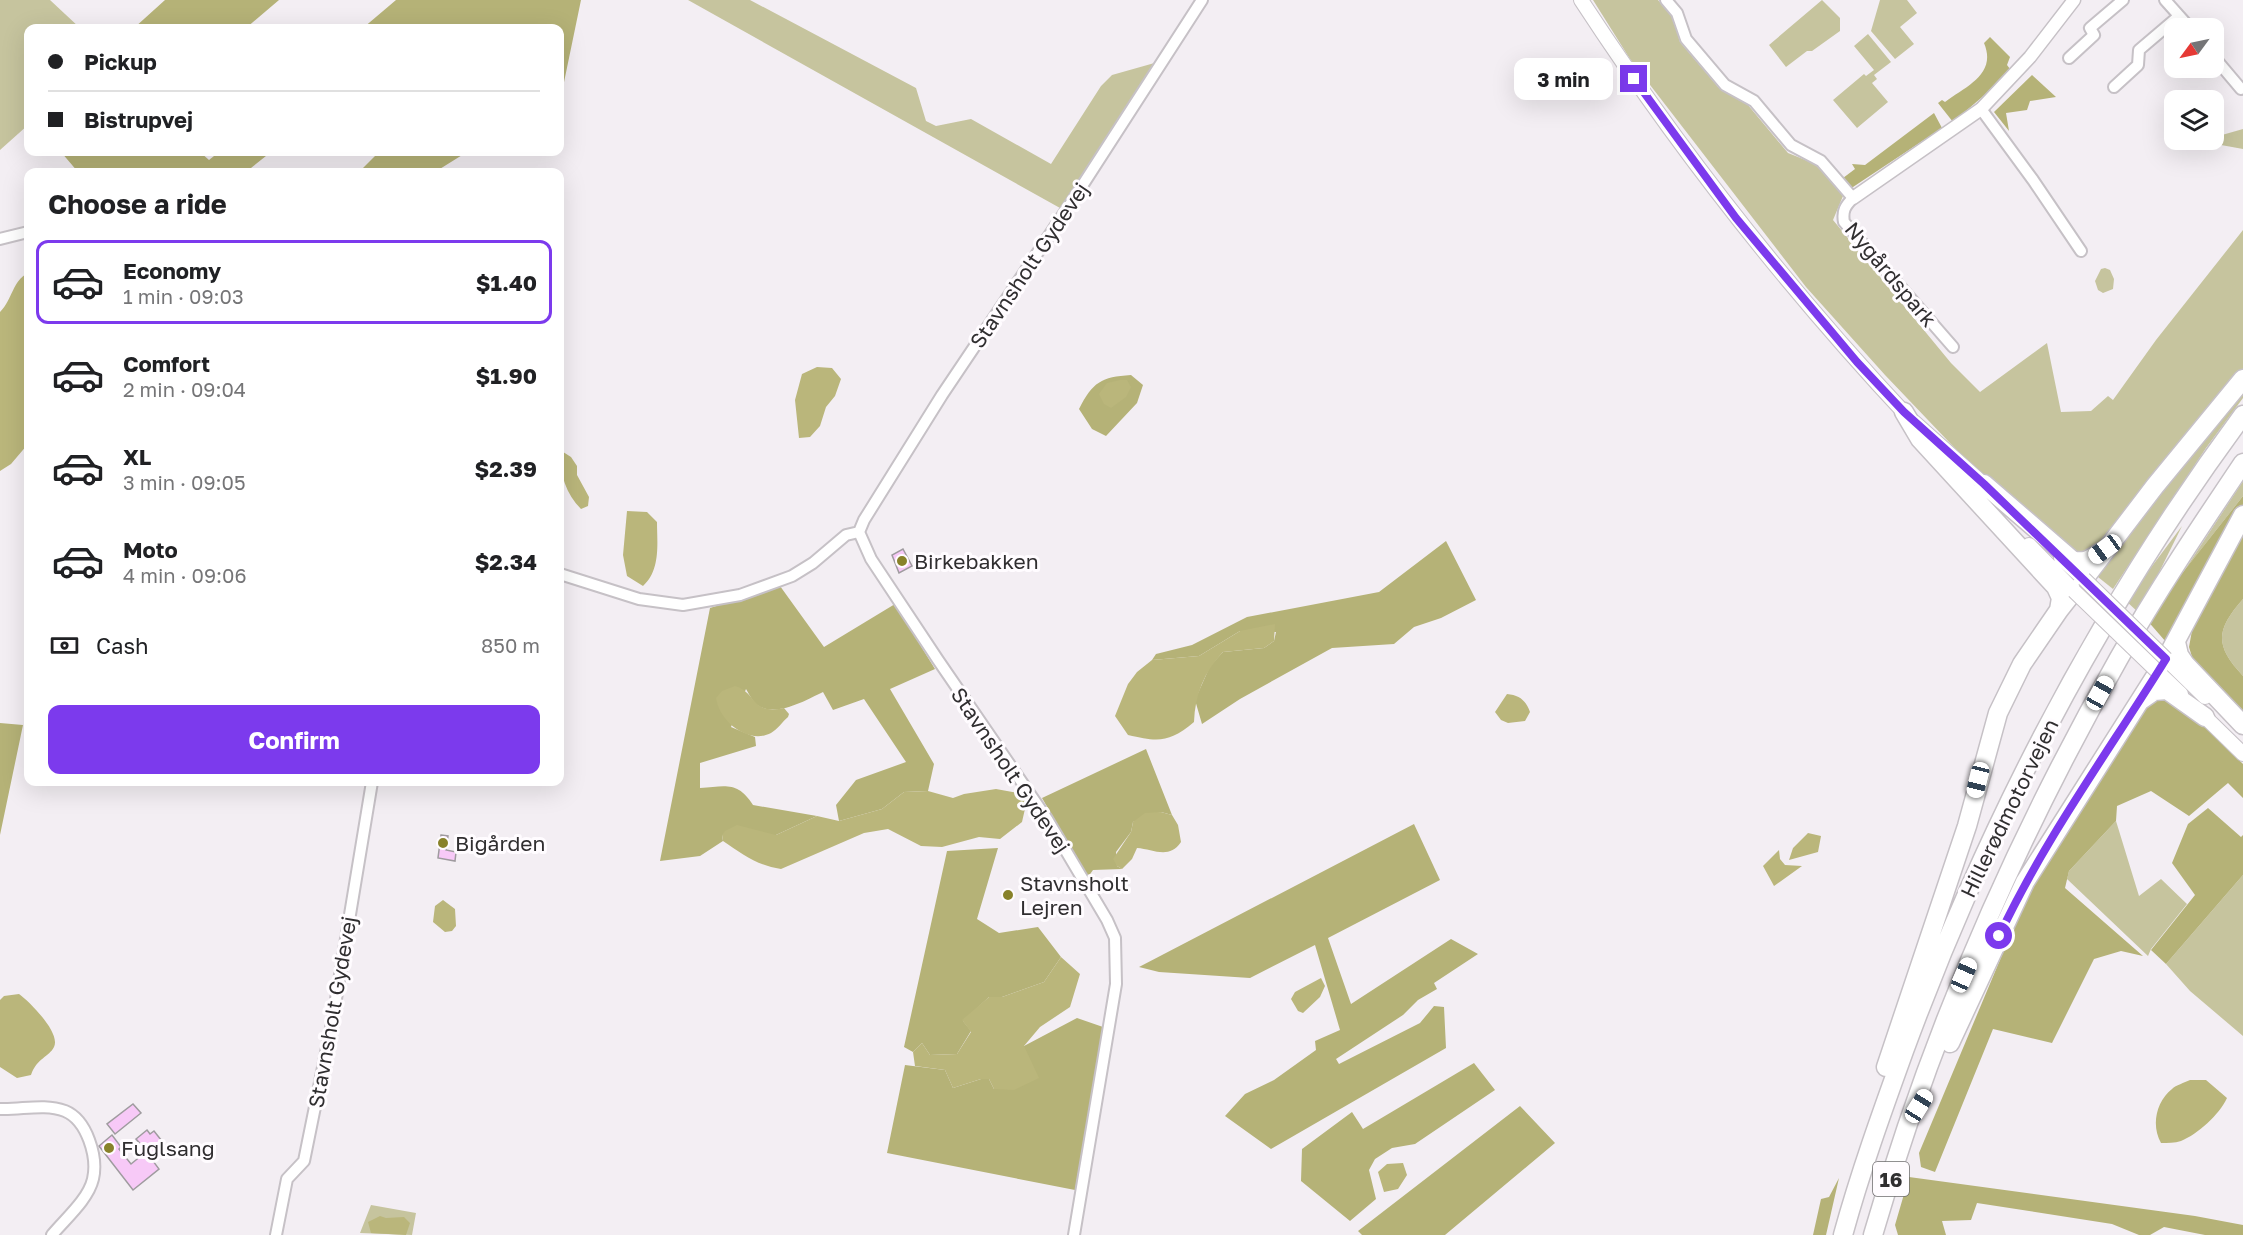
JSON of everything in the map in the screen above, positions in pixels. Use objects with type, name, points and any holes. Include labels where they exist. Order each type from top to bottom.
[{"type":"highway","points":[[1845,1230],[1846,1194],[1870,1113],[1948,885],[1998,713],[2022,664],[2059,610],[2105,549],[2243,379]]},
{"type":"highway","points":[[1904,412],[1920,439],[2056,587],[2061,598],[2059,610]]},
{"type":"highway","name":"Hillerødmotorvejen","points":[[1845,1230],[1882,1113],[1929,984],[2001,821],[2056,711],[2098,635],[2147,555],[2243,414]]},
{"type":"highway","name":"Hillerødmotorvejen","points":[[1874,1235],[1908,1124],[1955,995],[2032,822],[2120,656],[2171,571],[2243,463]]},
{"type":"highway","points":[[1984,484],[2072,560],[2088,561],[2105,549]]},
{"type":"highway","points":[[1908,1124],[1930,1088],[1968,1000],[2025,882],[2162,666],[2243,515]]},
{"type":"highway","points":[[2176,642],[2178,655],[2185,664],[2243,725]]},
{"type":"highway","points":[[2139,701],[2154,691],[2167,690],[2205,717]]},
{"type":"main road","points":[[1581,0],[1668,128],[1736,218],[1787,282],[1904,412],[2162,666],[2243,734]]},
{"type":"main road","points":[[1904,412],[1984,484],[2079,585]]},
{"type":"main road","points":[[2162,666],[2205,717],[2243,753]]},
{"type":"street","name":"Stavnsholt Gydevej","points":[[1074,1235],[1116,984],[1115,938],[1107,920],[1047,819],[877,568],[863,545],[859,532],[864,520],[942,395],[1073,200],[1202,0]]},
{"type":"street","points":[[1666,0],[1677,14],[1686,39],[1725,85],[1754,101],[1791,145],[1821,161],[1853,198],[1981,109],[2016,73],[2074,0]]},
{"type":"street","points":[[2069,58],[2094,35],[2090,28],[2123,0]]},
{"type":"street","points":[[2114,87],[2138,65],[2139,50],[2179,16],[2165,0]]},
{"type":"street","points":[[2224,69],[2241,89]]},
{"type":"street","points":[[1981,109],[2081,251]]},
{"type":"street","name":"Nygårdspark","points":[[1853,198],[1845,205],[1844,222],[1953,347]]},
{"type":"street","points":[[0,239],[24,233]]},
{"type":"street","points":[[564,575],[639,599],[683,605],[740,596],[792,576],[813,563],[846,535],[859,532]]},
{"type":"street","name":"Stavnsholt Gydevej","points":[[276,1235],[287,1179],[304,1161],[332,1023],[371,786]]},
{"type":"street","points":[[0,1108],[49,1107],[64,1111],[75,1116],[83,1125],[89,1139],[93,1180],[86,1193],[52,1235]]},
{"type":"shaded area","points":[[0,0],[50,0],[76,24],[24,24],[24,129],[0,150]]},
{"type":"shaded area","points":[[165,0],[279,0],[251,24],[138,24]]},
{"type":"shaded area","points":[[396,0],[581,0],[564,82],[564,24],[368,24]]},
{"type":"shaded area","points":[[688,0],[750,0],[916,88],[926,121],[936,126],[971,119],[1051,164],[1101,86],[1112,75],[1158,62],[1084,177],[1060,208]]},
{"type":"shaded area","points":[[1593,0],[1658,0],[1672,16],[1680,42],[1719,88],[1748,105],[1788,153],[1818,165],[1843,196],[1833,220],[1951,363],[1980,392],[2047,343],[2061,412],[2091,411],[2108,396],[2113,400],[2156,340],[2243,230],[2243,369],[2090,553],[2071,555],[1969,463],[1885,375],[1806,287],[1630,59]]},
{"type":"shaded area","points":[[1822,0],[1840,18],[1840,31],[1786,67],[1769,45]]},
{"type":"shaded area","points":[[1880,0],[1907,0],[1917,13],[1900,27],[1914,44],[1895,59],[1871,31]]},
{"type":"shaded area","points":[[1868,34],[1891,62],[1874,75],[1877,79],[1872,83],[1888,102],[1857,128],[1833,100],[1864,74],[1866,76],[1874,70],[1854,46]]},
{"type":"shaded area","points":[[1990,37],[2010,57],[2007,65],[2010,69],[1988,92],[1953,122],[1938,103],[1942,100],[1945,102],[1978,78],[1986,63],[1987,54],[1984,43]]},
{"type":"shaded area","points":[[2032,75],[2056,97],[2030,101],[2027,110],[2006,113],[2009,131],[1994,112]]},
{"type":"shaded area","points":[[1934,113],[1942,128],[1853,187],[1849,188],[1838,175],[1843,178],[1855,169],[1852,164],[1865,165]]},
{"type":"shaded area","points":[[2243,129],[2243,149],[2224,146],[2224,134]]},
{"type":"shaded area","points":[[64,156],[204,156],[209,160],[214,156],[266,156],[251,168],[75,168]]},
{"type":"shaded area","points":[[375,156],[461,156],[441,168],[363,168]]},
{"type":"shaded area","points":[[2101,269],[2110,270],[2114,279],[2113,289],[2103,293],[2098,290],[2095,281]]},
{"type":"shaded area","points":[[23,276],[24,449],[11,464],[0,471],[0,312]]},
{"type":"shaded area","points":[[817,367],[832,368],[841,379],[835,396],[826,407],[820,426],[810,437],[799,438],[795,400],[802,374]]},
{"type":"shaded area","points":[[1131,375],[1143,385],[1137,403],[1106,436],[1092,429],[1079,409],[1089,393],[1099,383],[1112,377]]},
{"type":"shaded area","points":[[1127,380],[1131,387],[1126,397],[1111,408],[1104,404],[1099,394],[1107,383]]},
{"type":"shaded area","points":[[2243,387],[2243,398],[2206,448],[2113,589],[2093,573]]},
{"type":"shaded area","points":[[564,453],[571,457],[577,466],[577,475],[589,497],[588,506],[581,509],[571,496],[564,481]]},
{"type":"shaded area","points":[[2243,481],[2243,496],[2184,571]]},
{"type":"shaded area","points":[[2243,496],[2243,505],[2175,635],[2166,642],[2146,619]]},
{"type":"shaded area","points":[[627,511],[647,512],[657,522],[655,564],[649,580],[643,586],[627,576],[623,555]]},
{"type":"shaded area","points":[[2182,526],[2139,613],[2126,601]]},
{"type":"shaded area","points":[[2243,534],[2243,599],[2223,629],[2222,637],[2227,655],[2243,676],[2243,717],[2196,670],[2189,647],[2193,625]]},
{"type":"shaded area","points":[[1446,541],[1476,600],[1441,618],[1414,627],[1394,644],[1332,648],[1240,699],[1202,724],[1195,700],[1210,666],[1223,652],[1264,648],[1274,641],[1276,632],[1240,631],[1199,656],[1152,660],[1156,654],[1192,645],[1247,617],[1379,592]]},
{"type":"shaded area","points":[[780,586],[824,647],[895,604],[935,669],[890,689],[934,764],[928,791],[904,792],[882,809],[839,821],[836,805],[856,780],[906,762],[864,699],[833,710],[823,692],[800,703],[773,710],[757,705],[746,689],[731,727],[755,737],[756,746],[700,763],[700,788],[731,787],[742,792],[753,805],[817,816],[776,835],[722,835],[723,841],[700,856],[660,861],[710,608]]},
{"type":"shaded area","points":[[2243,599],[2243,676],[2227,655],[2222,638],[2223,629]]},
{"type":"shaded area","points":[[1275,624],[1274,641],[1264,648],[1223,652],[1202,684],[1196,702],[1194,722],[1177,734],[1155,740],[1128,735],[1115,716],[1128,684],[1137,672],[1152,660],[1199,656],[1240,631]]},
{"type":"shaded area","points":[[735,686],[746,692],[762,707],[784,708],[789,714],[788,717],[771,733],[762,736],[753,736],[736,729],[723,715],[716,698],[722,691]]},
{"type":"shaded area","points":[[1507,694],[1519,697],[1527,705],[1530,712],[1525,721],[1508,723],[1501,720],[1495,712]]},
{"type":"shaded area","points":[[2157,696],[2175,698],[2243,764],[2243,798],[2228,783],[2189,816],[2151,791],[2117,806],[2116,821],[2069,871],[2065,888],[2143,956],[2121,951],[2094,959],[2052,1043],[1993,1029],[1935,1172],[1921,1167],[1919,1153],[2023,905],[2078,808],[2145,704]]},
{"type":"shaded area","points":[[0,723],[23,725],[0,835]]},
{"type":"shaded area","points":[[1146,749],[1172,815],[1161,812],[1133,822],[1131,832],[1116,852],[1117,866],[1122,869],[1093,870],[1088,877],[1042,798]]},
{"type":"shaded area","points":[[996,789],[1023,794],[1027,800],[1022,822],[1000,839],[979,837],[942,847],[921,846],[888,829],[864,833],[781,869],[758,862],[723,841],[722,835],[725,831],[737,825],[776,835],[817,816],[839,821],[882,809],[904,792],[928,791],[953,798]]},
{"type":"shaded area","points":[[2208,808],[2241,837],[2243,835],[2243,875],[2166,964],[2151,950],[2195,895],[2172,863],[2188,824]]},
{"type":"shaded area","points":[[1161,812],[1172,815],[1178,825],[1181,842],[1171,851],[1166,852],[1137,848],[1132,859],[1122,869],[1117,866],[1113,859],[1131,832],[1133,822],[1145,813]]},
{"type":"shaded area","points":[[2116,821],[2139,896],[2161,879],[2187,904],[2151,949],[2148,956],[2067,879],[2069,871]]},
{"type":"shaded area","points":[[1414,824],[1440,880],[1328,938],[1351,1004],[1451,939],[1478,954],[1434,983],[1437,989],[1418,1000],[1403,1015],[1336,1059],[1339,1064],[1420,1023],[1434,1006],[1444,1007],[1446,1048],[1271,1149],[1225,1116],[1245,1094],[1274,1080],[1316,1050],[1315,1041],[1340,1030],[1315,945],[1250,978],[1159,972],[1139,967]]},
{"type":"shaded area","points":[[1808,833],[1821,836],[1818,852],[1789,860],[1793,848]]},
{"type":"shaded area","points":[[998,848],[977,919],[999,933],[1038,927],[1061,957],[1044,982],[1002,997],[989,997],[963,1021],[971,1031],[957,1054],[930,1055],[922,1043],[913,1052],[904,1047],[947,851]]},
{"type":"shaded area","points":[[1779,850],[1780,859],[1785,865],[1802,866],[1774,886],[1763,866]]},
{"type":"shaded area","points":[[2243,875],[2243,1036],[2190,991],[2166,964]]},
{"type":"shaded area","points":[[443,900],[455,909],[456,926],[452,931],[445,932],[433,922],[435,906]]},
{"type":"shaded area","points":[[1061,957],[1080,974],[1070,1007],[1040,1027],[1024,1046],[1039,1078],[1014,1090],[994,1089],[989,1079],[981,1079],[953,1088],[945,1070],[915,1066],[913,1052],[922,1043],[930,1055],[957,1054],[971,1032],[962,1020],[989,997],[1002,997],[1044,982]]},
{"type":"shaded area","points":[[1321,978],[1325,986],[1320,997],[1303,1013],[1298,1011],[1291,999],[1295,992]]},
{"type":"shaded area","points":[[19,994],[43,1018],[55,1041],[52,1050],[36,1065],[31,1075],[17,1078],[0,1067],[0,1000],[4,996]]},
{"type":"shaded area","points":[[1077,1018],[1103,1027],[1075,1190],[887,1153],[905,1065],[945,1070],[953,1088],[981,1079],[989,1079],[994,1089],[1024,1046]]},
{"type":"shaded area","points":[[1474,1063],[1495,1090],[1415,1144],[1392,1148],[1375,1159],[1369,1170],[1376,1199],[1350,1221],[1301,1181],[1302,1149],[1352,1112],[1363,1129]]},
{"type":"shaded area","points":[[2190,1080],[2206,1080],[2227,1098],[2213,1117],[2194,1134],[2179,1142],[2161,1143],[2156,1121],[2162,1100],[2172,1089]]},
{"type":"shaded area","points":[[1520,1106],[1555,1143],[1445,1235],[1362,1235],[1358,1231]]},
{"type":"shaded area","points":[[1403,1163],[1407,1175],[1398,1189],[1384,1192],[1378,1172],[1387,1164]]},
{"type":"shaded area","points":[[1909,1177],[2195,1216],[2243,1225],[2243,1235],[2205,1235],[2164,1227],[2150,1235],[2139,1235],[2112,1224],[1977,1203],[1971,1220],[1942,1221],[1946,1235],[1898,1235],[1895,1225]]},
{"type":"shaded area","points":[[1839,1178],[1826,1235],[1813,1235],[1821,1199],[1829,1197]]},
{"type":"shaded area","points":[[371,1205],[416,1213],[412,1235],[360,1233]]},
{"type":"shaded area","points":[[380,1216],[404,1217],[410,1223],[406,1235],[371,1233],[368,1222]]},
{"type":"building","name":"Birkebakken","points":[[903,549],[912,566],[899,573],[892,555]]},
{"type":"building","name":"Bigården","points":[[441,835],[448,836],[446,850],[456,852],[455,861],[438,858]]},
{"type":"building","points":[[133,1104],[141,1113],[115,1134],[107,1124]]},
{"type":"building","name":"Fuglsang","points":[[147,1130],[150,1134],[154,1131],[165,1145],[150,1157],[159,1169],[133,1190],[99,1146],[112,1135],[121,1147],[119,1149],[131,1164],[147,1151],[136,1139]]},
{"type":"place","name":"Birkebakken","points":[[902,561]]},
{"type":"place","name":"Bigården","points":[[443,843]]},
{"type":"place","name":"Stavnsholt Lejren","points":[[1008,895]]},
{"type":"place","name":"Fuglsang","points":[[109,1148]]},
{"type":"route","points":[[1634,79],[1736,218],[1787,282],[1857,362],[1904,412],[1984,484],[2166,659],[2057,827],[2025,882],[1999,936]]}]
